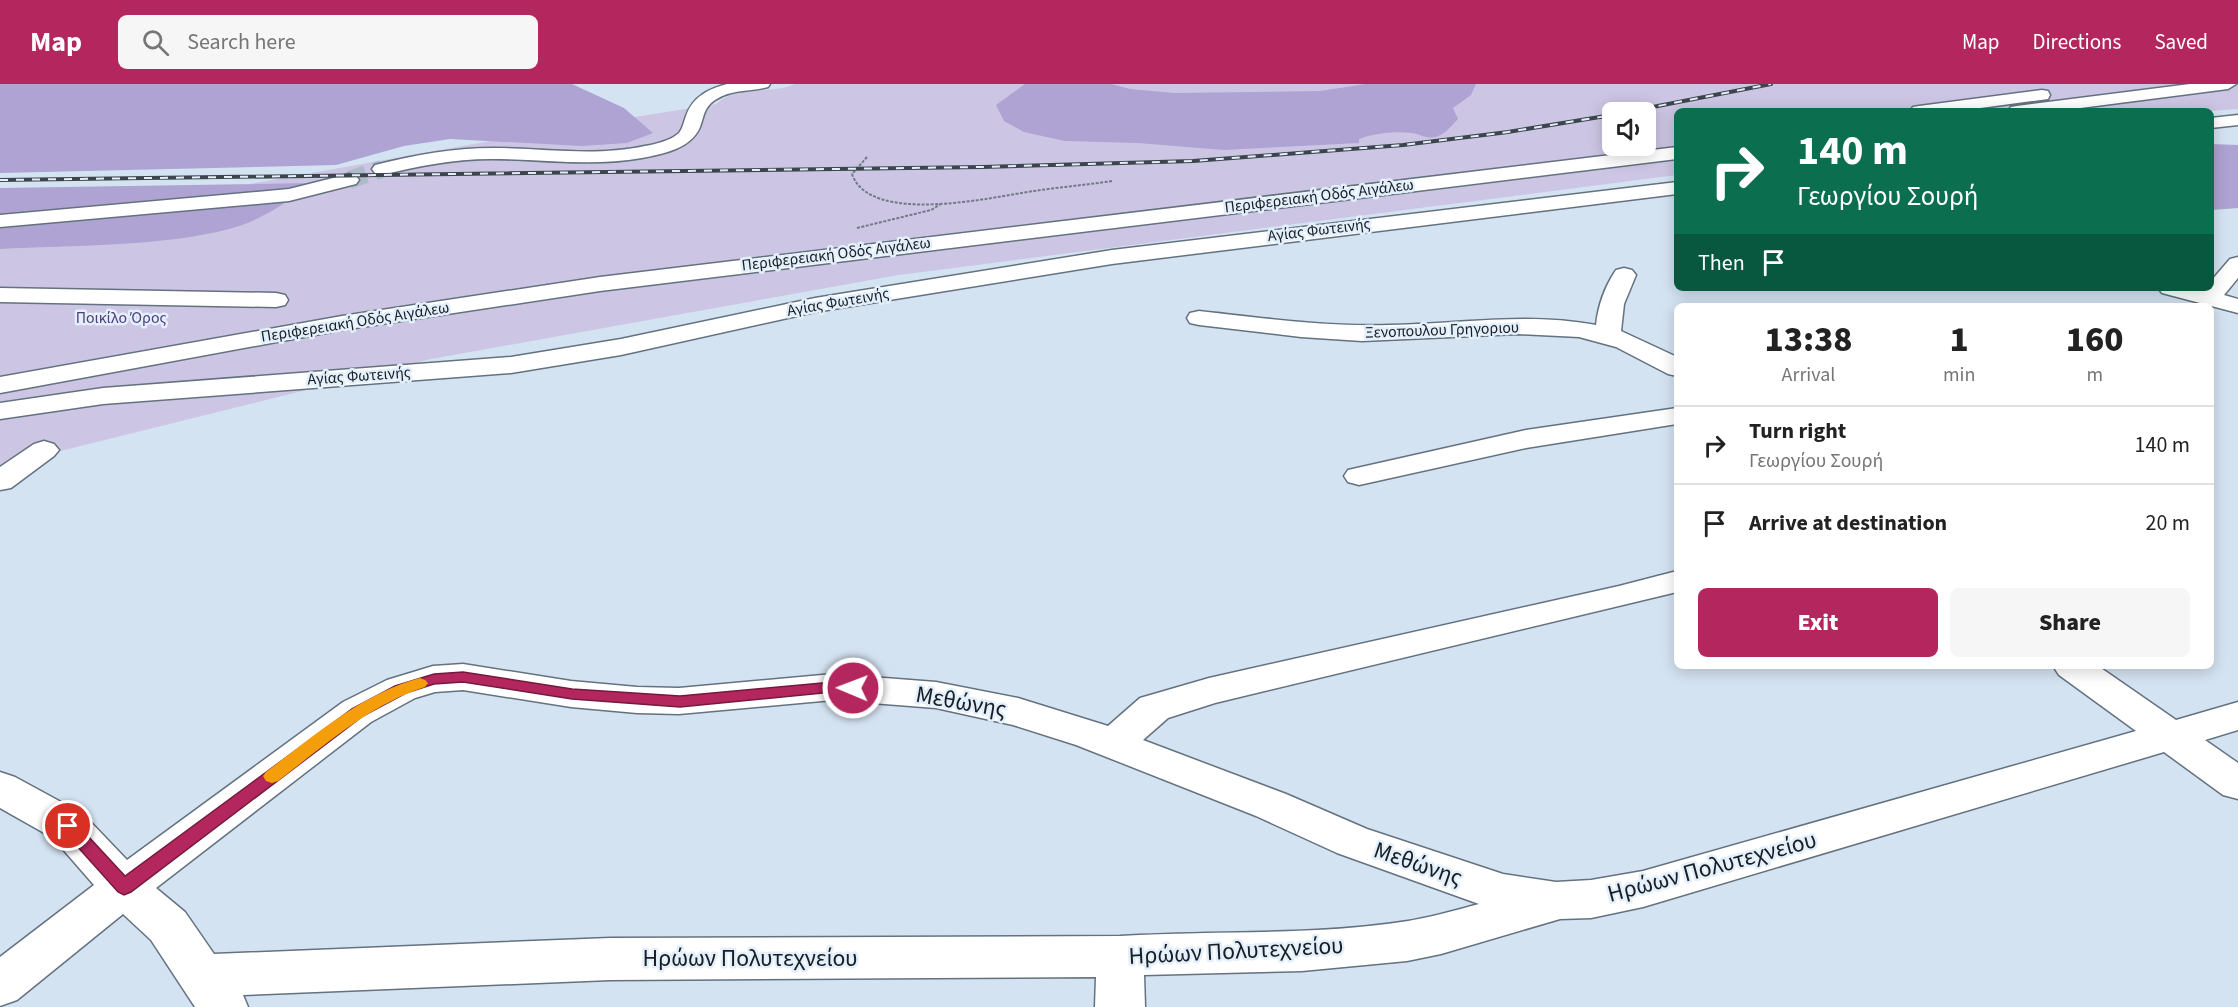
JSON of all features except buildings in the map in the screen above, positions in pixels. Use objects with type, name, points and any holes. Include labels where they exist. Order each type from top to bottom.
[{"type":"main road","points":[[382,169],[426,158],[468,154],[580,158],[628,154],[668,146],[685,138],[693,125],[700,104],[707,98],[733,88],[762,84]]},
{"type":"main road","points":[[1942,108],[2130,84]]},
{"type":"main road","points":[[2040,108],[2228,84]]},
{"type":"main road","points":[[2214,123],[2238,120]]},
{"type":"main road","points":[[1656,143],[1674,140]]},
{"type":"main road","name":"Περιφερειακή Οδός Αιγάλεω","points":[[0,368],[353,306],[628,266],[854,237],[1602,150]]},
{"type":"main road","name":"Περιφερειακή Οδός Αιγάλεω","points":[[0,385],[342,323],[600,284],[1674,153]]},
{"type":"main road","points":[[0,221],[288,195],[349,180]]},
{"type":"main road","name":"Αγίας Φωτεινής","points":[[0,411],[103,396],[511,365],[621,347],[815,305],[1112,257],[1674,188]]},
{"type":"main road","points":[[2209,298],[2238,264]]},
{"type":"main road","points":[[1608,336],[1607,319],[1611,302],[1624,275]]},
{"type":"main road","points":[[2182,291],[2238,306]]},
{"type":"main road","points":[[0,295],[276,300]]},
{"type":"main road","name":"Ξενοπουλου Γρηγοριου","points":[[1199,318],[1360,333],[1422,333],[1533,327],[1575,329],[1608,336],[1643,348],[1674,366]]},
{"type":"main road","points":[[1359,476],[1526,439],[1674,416]]},
{"type":"main road","points":[[0,481],[44,450]]},
{"type":"main road","points":[[1113,744],[1154,708],[1209,691],[1610,599],[1674,582]]},
{"type":"main road","points":[[2076,669],[2238,784]]},
{"type":"main road","name":"Μεθώνης","points":[[0,985],[124,887],[357,712],[401,689],[434,679],[463,677],[572,694],[669,701],[833,687],[936,695],[1018,712],[1113,744],[1271,805],[1352,841],[1436,871],[1503,893],[1560,900]]},
{"type":"main road","name":"Ηρώων Πολυτεχνείου","points":[[213,992],[610,959],[1120,956],[1184,952],[1302,951],[1407,941],[1441,934],[1560,900],[1591,899],[1643,889],[2238,716]]},
{"type":"main road","points":[[0,788],[68,826],[124,887],[168,926],[213,992]]},
{"type":"main road","points":[[1120,956],[1120,1007]]},
{"type":"path","points":[[867,157],[852,174],[852,180],[866,192],[893,200],[942,204],[968,202],[1112,180]]},
{"type":"path","points":[[854,237],[854,230],[860,227],[931,210],[942,204]]},
{"type":"green space","name":"Ποικίλο Όρος","points":[[795,84],[2238,84],[2238,109],[1674,108],[1674,175],[899,275],[431,359],[0,466],[0,218],[216,190],[541,132],[716,104],[734,94],[775,89]]},
{"type":"shaded area","points":[[0,84],[572,84],[624,108],[653,133],[627,143],[582,146],[450,139],[404,146],[336,165],[0,173]]},
{"type":"shaded area","points":[[1025,84],[1111,84],[1130,89],[1174,93],[1320,91],[1366,84],[1476,84],[1471,95],[1453,108],[1458,119],[1439,136],[1426,137],[1412,133],[1392,132],[1359,139],[1359,143],[1224,150],[1138,143],[1065,141],[1024,132],[1004,121],[996,105]]},
{"type":"shaded area","points":[[2214,144],[2238,145],[2238,208],[2214,210]]},
{"type":"shaded area","points":[[313,183],[263,216],[240,226],[202,235],[145,242],[0,249],[0,188]]},
{"type":"tunnel","points":[[349,180],[382,169]]},
{"type":"railway","points":[[1656,106],[1771,84]]},
{"type":"railway","points":[[0,180],[982,167],[1193,161],[1403,145],[1508,132],[1602,117]]},
{"type":"slow traffic","points":[[272,776],[357,712],[401,689],[420,683]]},
{"type":"route","points":[[68,826],[124,887],[357,712],[401,689],[434,679],[463,677],[572,694],[680,701],[833,687],[853,688]]}]
